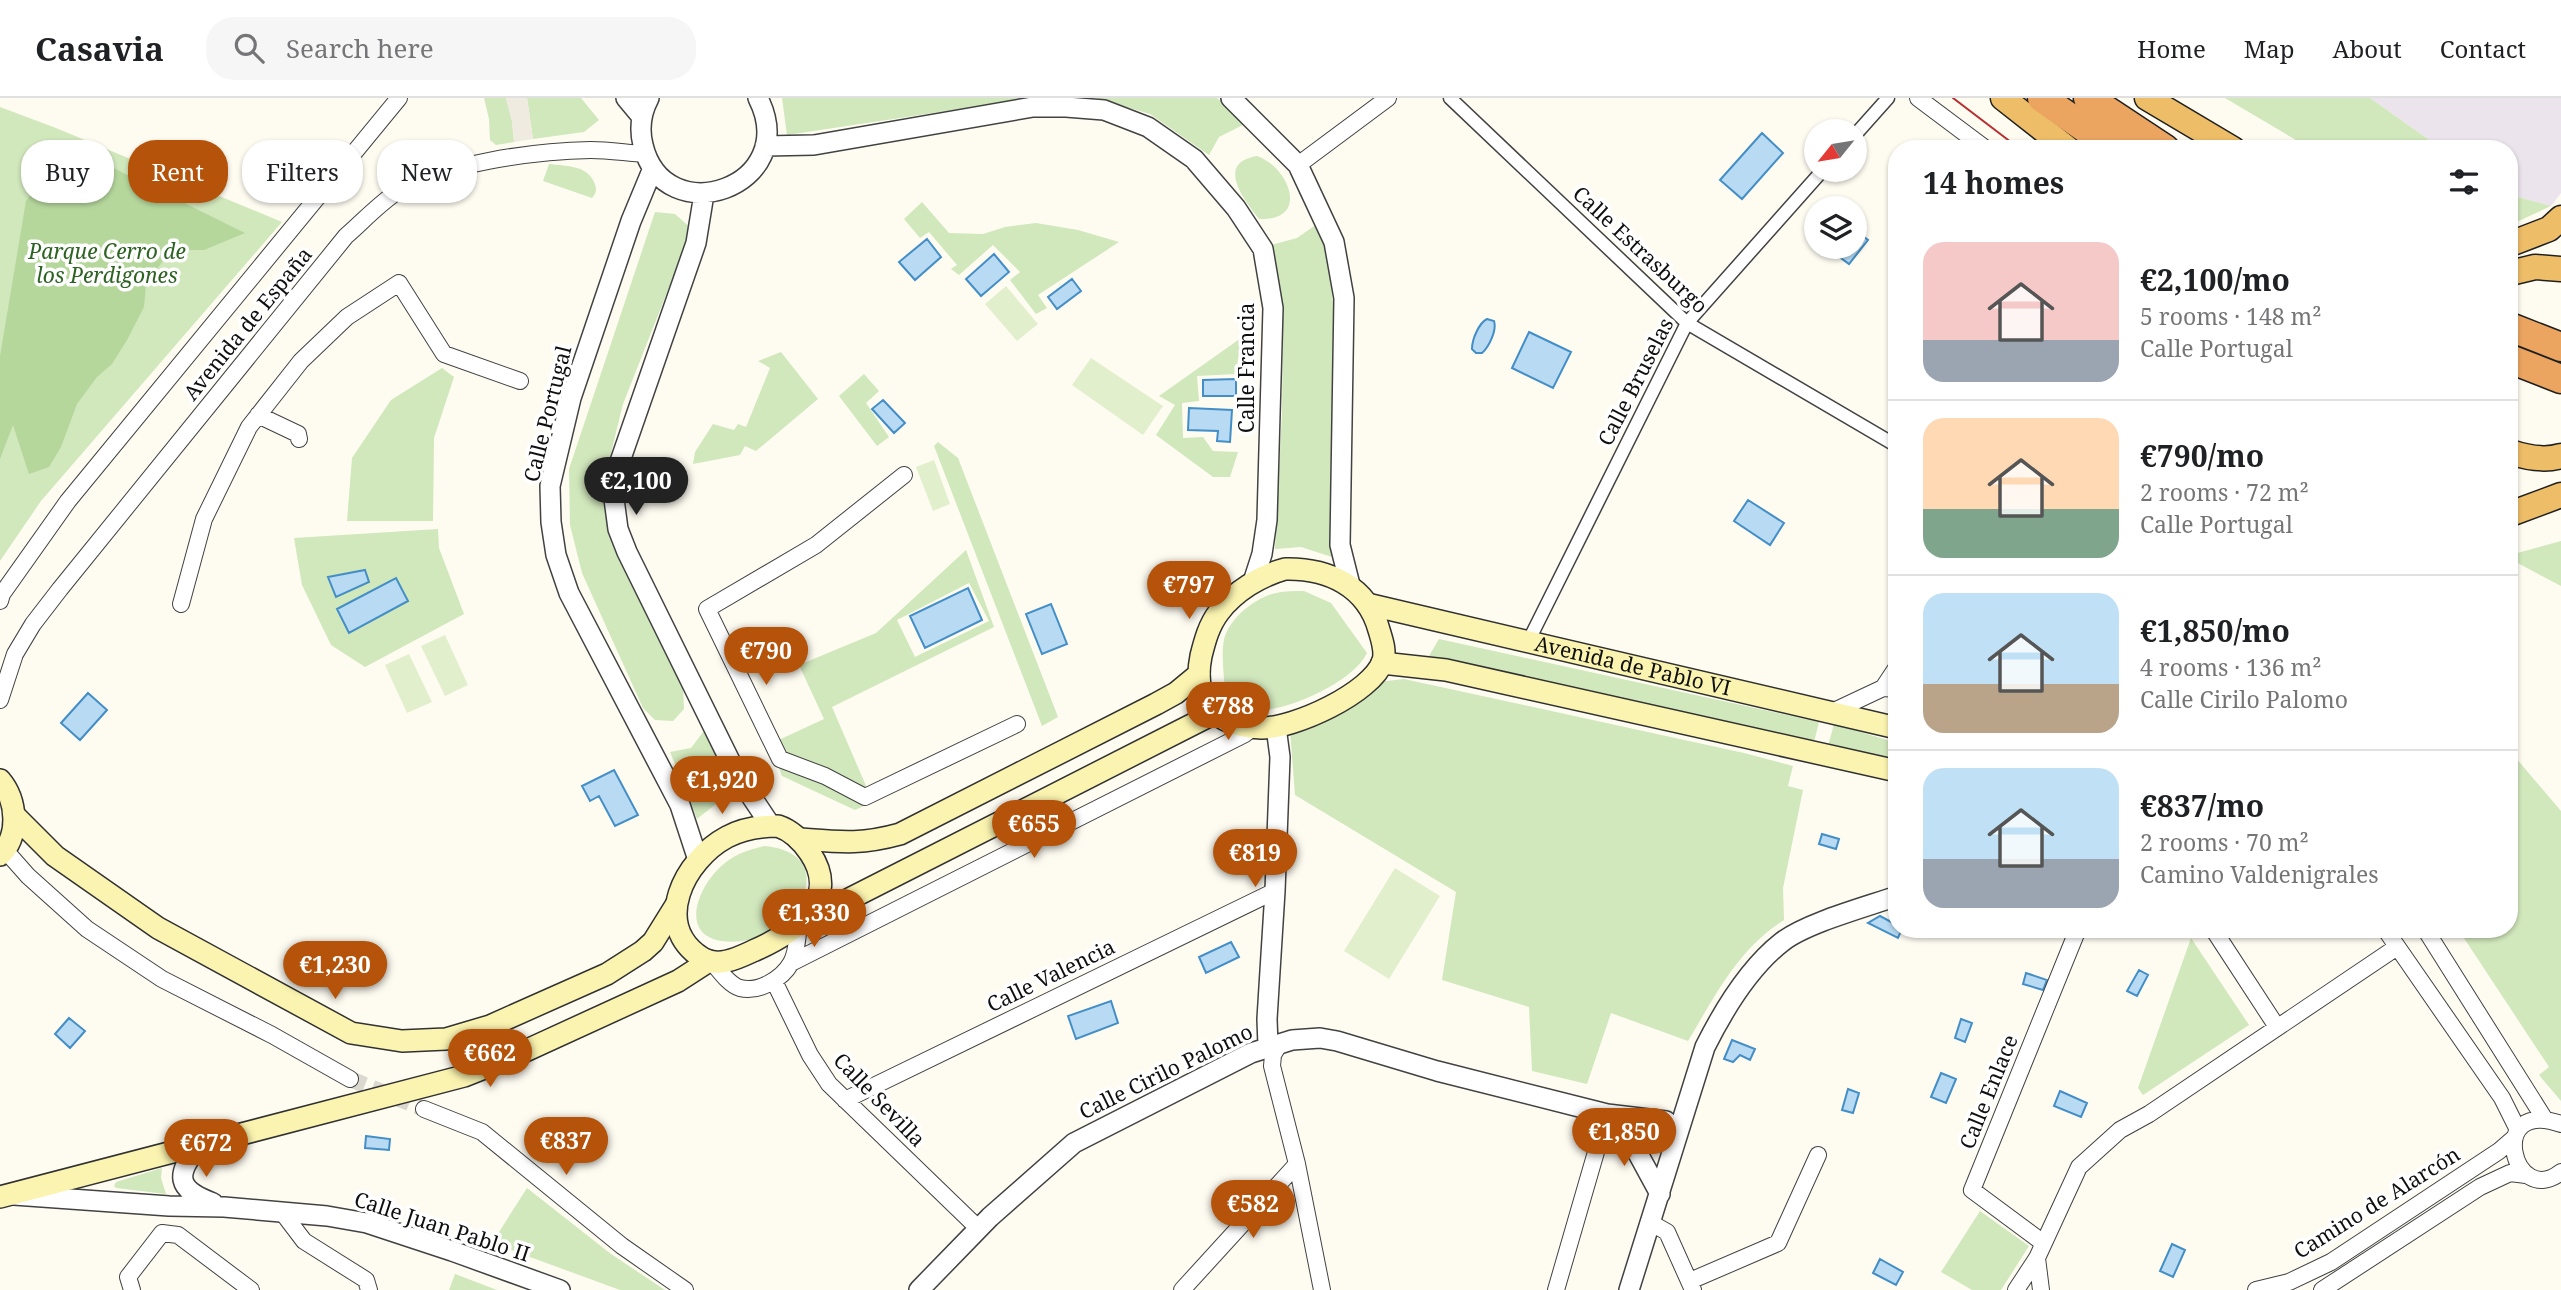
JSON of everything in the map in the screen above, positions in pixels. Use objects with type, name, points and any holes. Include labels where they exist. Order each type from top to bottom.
[{"type":"highway","points":[[2003,98],[2057,140]]},
{"type":"highway","points":[[2042,98],[2102,140]]},
{"type":"highway","points":[[2088,98],[2151,140]]},
{"type":"highway","points":[[2147,98],[2217,140]]},
{"type":"highway","points":[[2518,241],[2549,229],[2561,218]]},
{"type":"highway","points":[[2535,267],[2561,249]]},
{"type":"highway","points":[[2518,271],[2535,267],[2561,269]]},
{"type":"highway","points":[[2518,330],[2561,347]]},
{"type":"highway","points":[[2518,362],[2561,379]]},
{"type":"highway","points":[[2518,457],[2561,456]]},
{"type":"highway","points":[[2518,511],[2561,495]]},
{"type":"main road","points":[[1299,569],[1314,571],[1350,585],[1367,604],[1378,624],[1384,646],[1382,663],[1344,699],[1304,720],[1276,727],[1254,727],[1230,721],[1215,713],[1204,701],[1198,685],[1206,637],[1219,612],[1235,595],[1269,574],[1299,569]]},
{"type":"main road","name":"Avenida de Pablo VI","points":[[1367,604],[1888,726]]},
{"type":"main road","points":[[1382,663],[1446,670],[1888,769]]},
{"type":"main road","points":[[799,839],[871,842],[900,834],[1177,693],[1199,674]]},
{"type":"main road","points":[[5,1196],[464,1076],[512,1057],[678,981],[710,962],[732,960],[781,938],[801,924],[1215,713]]},
{"type":"main road","points":[[0,780],[7,789],[15,816],[55,856],[158,928],[351,1033],[402,1041],[446,1039],[490,1026],[607,974],[653,942],[676,905],[685,879],[698,860],[729,836],[755,827],[786,829],[799,839],[816,862],[820,879],[817,899],[801,924]]},
{"type":"main road","points":[[3,853],[15,816]]},
{"type":"main road","points":[[676,905],[676,919],[686,942],[710,962]]},
{"type":"street","name":"Avenida de España","points":[[1,597],[68,501],[398,98]]},
{"type":"street","points":[[626,98],[645,107],[640,135],[649,161],[676,187],[704,194],[722,191],[738,184],[760,161],[767,128],[764,110],[758,98]]},
{"type":"street","points":[[1231,98],[1298,165],[1334,242],[1344,298],[1340,545],[1350,585]]},
{"type":"street","points":[[1298,165],[1388,98]]},
{"type":"street","name":"Calle Estrasburgo","points":[[1450,98],[1687,323],[1888,441]]},
{"type":"street","points":[[1867,122],[1888,98]]},
{"type":"street","points":[[1918,98],[1974,140]]},
{"type":"street","name":"Calle Francia","points":[[765,146],[814,145],[1032,107],[1066,107],[1104,110],[1148,127],[1194,159],[1236,208],[1263,249],[1273,308],[1267,520],[1262,554],[1253,582]]},
{"type":"street","name":"Avenida de España","points":[[0,700],[15,654],[33,624],[346,236],[377,207],[408,186],[455,167],[594,150],[649,161]]},
{"type":"street","name":"Calle Portugal","points":[[649,161],[571,398],[550,486],[551,522],[556,555],[569,593],[680,805],[698,860]]},
{"type":"street","name":"Calle Bruselas","points":[[1528,642],[1687,323],[1813,182]]},
{"type":"street","points":[[704,194],[696,243],[617,470],[614,499],[618,529],[653,606],[737,775],[771,826]]},
{"type":"street","points":[[181,604],[204,519],[249,427],[302,361],[347,317],[399,283],[444,354],[500,382],[520,382]]},
{"type":"street","points":[[258,415],[298,434],[299,439]]},
{"type":"street","points":[[904,475],[816,545],[708,609],[780,759],[825,776],[865,797],[1017,724]]},
{"type":"street","points":[[1832,712],[1888,690]]},
{"type":"street","points":[[710,962],[737,987],[749,988],[774,981],[791,963],[1166,775],[1254,727]]},
{"type":"street","points":[[1276,727],[1280,757],[1267,1019],[1268,1052],[1297,1164],[1322,1290]]},
{"type":"street","points":[[3,853],[87,929],[162,979],[272,1035],[350,1079]]},
{"type":"street","name":"Calle Valencia","points":[[845,1100],[1275,891]]},
{"type":"street","points":[[1629,1290],[1705,1047],[1723,1013],[1763,961],[1782,942],[1801,931],[1888,899]]},
{"type":"street","points":[[791,963],[801,924]]},
{"type":"street","name":"Calle Enlace","points":[[2042,1242],[1972,1190],[2074,938]]},
{"type":"street","points":[[2219,938],[2277,1027]]},
{"type":"street","points":[[2391,938],[2502,1098],[2516,1134],[2514,1158],[2526,1175]]},
{"type":"street","points":[[2431,938],[2544,1118],[2561,1124]]},
{"type":"street","points":[[2016,1290],[2036,1258],[2079,1167],[2099,1148],[2120,1130],[2149,1114],[2397,947]]},
{"type":"street","name":"Calle Sevilla","points":[[774,981],[810,1055],[829,1084],[979,1229]]},
{"type":"street","name":"Calle Cirilo Palomo","points":[[919,1290],[979,1229],[1074,1143],[1268,1052],[1320,1038],[1614,1119],[1655,1138],[1668,1138],[1678,1133]]},
{"type":"street","points":[[424,1109],[482,1132],[622,1246],[685,1290]]},
{"type":"street","name":"Camino de Alarcón","points":[[2256,1290],[2289,1282],[2332,1262],[2499,1151],[2530,1121],[2544,1118]]},
{"type":"street","points":[[1614,1119],[1660,1194]]},
{"type":"street","points":[[1556,1290],[1614,1119]]},
{"type":"street","name":"Calle Juan Pablo II","points":[[199,1146],[183,1168],[183,1178],[192,1194],[224,1206]]},
{"type":"street","points":[[1651,1223],[1667,1232],[1692,1286],[1778,1243],[1818,1155]]},
{"type":"street","points":[[1182,1290],[1297,1164]]},
{"type":"street","name":"Camino de Alarcón","points":[[2322,1290],[2480,1186],[2510,1173],[2540,1180],[2559,1178]]},
{"type":"street","name":"Calle Juan Pablo II","points":[[5,1196],[169,1206],[224,1206],[327,1216],[367,1223],[560,1290]]},
{"type":"street","points":[[282,1212],[304,1241],[366,1280],[369,1290]]},
{"type":"street","points":[[132,1290],[128,1278],[162,1233],[178,1235],[251,1290]]},
{"type":"street","points":[[2036,1258],[2041,1290]]},
{"type":"shaded area","points":[[506,98],[527,98],[533,139],[514,142]]},
{"type":"shaded area","points":[[2370,98],[2561,98],[2561,193],[2551,206],[2518,197],[2518,140],[2429,140]]},
{"type":"green space","points":[[484,98],[506,98],[514,142],[496,145],[490,140]]},
{"type":"green space","points":[[527,98],[581,98],[599,120],[584,132],[533,139]]},
{"type":"green space","points":[[782,98],[1033,98],[787,135]]},
{"type":"green space","points":[[1096,98],[1217,98],[1247,123],[1219,137],[1209,155],[1150,114]]},
{"type":"green space","points":[[2225,98],[2370,98],[2429,140],[2296,140]]},
{"type":"green space","name":"Parque Cerro de los Perdigones","points":[[0,107],[85,140],[21,140],[21,203],[114,203],[114,152],[128,158],[128,203],[228,203],[228,200],[282,222],[41,501],[0,561]]},
{"type":"green space","points":[[1257,156],[1278,171],[1290,192],[1290,203],[1285,212],[1275,217],[1259,219],[1246,202],[1237,183],[1237,166],[1244,160]]},
{"type":"green space","points":[[549,164],[575,167],[586,172],[596,187],[594,196],[592,198],[543,181]]},
{"type":"green space","points":[[114,168],[128,175],[128,203],[184,203],[245,233],[204,250],[171,250],[146,284],[144,307],[127,340],[112,364],[97,377],[77,404],[61,447],[49,467],[29,474],[13,425],[0,459],[0,356],[26,203],[114,203]]},
{"type":"green space","points":[[2518,197],[2551,206],[2518,221]]},
{"type":"green space","points":[[922,202],[949,233],[983,234],[1005,227],[1036,223],[1078,230],[1119,242],[1038,295],[1047,308],[1036,314],[1010,280],[1020,272],[993,245],[959,275],[951,269],[957,265],[929,232],[920,238],[904,219]]},
{"type":"green space","points":[[655,212],[675,214],[692,229],[623,404],[609,461],[605,499],[611,539],[683,686],[684,709],[673,721],[655,720],[643,708],[582,573],[570,525],[569,469]]},
{"type":"green space","points":[[1317,224],[1327,251],[1334,312],[1332,557],[1301,547],[1275,549],[1282,414],[1283,320],[1271,245],[1297,238]]},
{"type":"green space","points":[[1006,286],[1038,324],[1017,341],[985,304]]},
{"type":"green space","points":[[1241,338],[1236,374],[1197,376],[1199,401],[1182,403],[1183,438],[1203,437],[1213,451],[1238,452],[1230,477],[1213,477],[1156,435],[1175,405],[1159,396]]},
{"type":"green space","points":[[781,352],[818,399],[756,451],[745,446],[740,455],[693,464],[695,452],[713,424],[734,430],[738,424],[746,427],[770,368],[758,361]]},
{"type":"green space","points":[[1091,358],[1163,406],[1143,435],[1072,385]]},
{"type":"green space","points":[[442,368],[454,377],[434,438],[433,521],[347,521],[352,458],[391,400]]},
{"type":"green space","points":[[864,374],[879,391],[866,403],[889,437],[877,446],[839,396]]},
{"type":"green space","points":[[938,442],[958,458],[1058,717],[1042,726],[934,446]]},
{"type":"green space","points":[[934,460],[950,504],[933,511],[916,467]]},
{"type":"green space","points":[[438,529],[439,548],[464,614],[365,667],[331,645],[302,585],[294,538]]},
{"type":"green space","points":[[2561,541],[2561,586],[2518,563],[2518,553]]},
{"type":"green space","points":[[966,550],[994,627],[832,707],[873,802],[855,810],[782,776],[770,744],[824,719],[799,665],[876,633]],"holes":[[[969,583],[989,621],[915,657],[897,620]]]},
{"type":"green space","points":[[1304,591],[1331,603],[1367,653],[1347,675],[1315,695],[1263,710],[1249,710],[1240,706],[1226,695],[1223,652],[1224,640],[1231,624],[1244,610],[1260,599],[1279,592]]},
{"type":"green space","points":[[445,635],[468,685],[445,696],[421,646]]},
{"type":"green space","points":[[1439,639],[1819,722],[1814,742],[1429,656]]},
{"type":"green space","points":[[409,654],[432,702],[407,713],[385,665]]},
{"type":"green space","points":[[1404,679],[1793,766],[1788,786],[1803,790],[1783,888],[1784,920],[1753,945],[1729,974],[1688,1041],[1611,1013],[1587,1084],[1532,1071],[1529,1007],[1442,980],[1456,892],[1295,795],[1290,730],[1378,682]]},
{"type":"green space","points":[[1834,724],[1888,740],[1888,758],[1828,746]]},
{"type":"green space","points":[[707,727],[744,799],[717,803],[697,819],[670,752],[691,748]]},
{"type":"green space","points":[[2518,760],[2561,811],[2561,1101],[2539,1075],[2549,1067],[2464,938],[2518,938]]},
{"type":"green space","points":[[764,846],[789,853],[803,865],[807,882],[801,900],[788,917],[770,931],[747,940],[722,941],[708,936],[700,928],[696,918],[701,894],[708,882],[716,871],[730,860],[743,852]]},
{"type":"green space","points":[[1395,868],[1440,896],[1389,979],[1344,951]]},
{"type":"green space","points":[[2191,938],[2249,1025],[2143,1095],[2138,1088]]},
{"type":"green space","points":[[162,1168],[161,1178],[166,1194],[114,1186],[116,1182]]},
{"type":"green space","points":[[527,1188],[611,1254],[665,1290],[620,1290],[492,1243]]},
{"type":"green space","points":[[1980,1211],[2029,1246],[2001,1290],[1972,1290],[1941,1272]]},
{"type":"green space","points":[[455,1274],[497,1290],[449,1290]]},
{"type":"water","points":[[1762,133],[1783,153],[1742,199],[1720,180]]},
{"type":"water","points":[[927,239],[941,257],[915,280],[899,262]]},
{"type":"water","points":[[994,254],[1009,272],[981,296],[966,279]]},
{"type":"water","points":[[1072,279],[1081,291],[1057,309],[1048,297]]},
{"type":"water","points":[[1487,319],[1494,321],[1495,325],[1490,343],[1482,353],[1476,353],[1472,349],[1475,336]]},
{"type":"water","points":[[1529,332],[1571,352],[1553,388],[1512,368]]},
{"type":"water","points":[[1236,379],[1236,396],[1203,396],[1203,380]]},
{"type":"water","points":[[883,400],[905,423],[894,433],[872,409]]},
{"type":"water","points":[[1189,408],[1232,410],[1230,442],[1217,441],[1218,431],[1188,430]]},
{"type":"water","points":[[1748,500],[1784,523],[1770,545],[1734,521]]},
{"type":"water","points":[[365,570],[369,582],[336,597],[328,577]]},
{"type":"water","points":[[396,578],[408,601],[349,633],[337,609]]},
{"type":"water","points":[[968,588],[982,620],[925,648],[910,616]]},
{"type":"water","points":[[1051,604],[1067,644],[1042,654],[1026,614]]},
{"type":"water","points":[[88,693],[107,710],[80,740],[61,723]]},
{"type":"water","points":[[614,770],[638,815],[615,826],[599,796],[590,801],[582,786]]},
{"type":"water","points":[[1822,834],[1839,839],[1836,849],[1819,844]]},
{"type":"water","points":[[1880,916],[1888,920],[1888,933],[1868,923]]},
{"type":"water","points":[[1231,942],[1239,957],[1206,973],[1199,957]]},
{"type":"water","points":[[2139,970],[2148,975],[2137,996],[2127,991]]},
{"type":"water","points":[[2026,973],[2047,980],[2043,990],[2023,984]]},
{"type":"water","points":[[1111,1001],[1118,1023],[1076,1039],[1068,1016]]},
{"type":"water","points":[[69,1018],[85,1031],[70,1048],[55,1034]]},
{"type":"water","points":[[1961,1019],[1972,1023],[1965,1042],[1955,1038]]},
{"type":"water","points":[[1732,1040],[1755,1049],[1750,1060],[1740,1055],[1733,1062],[1724,1059]]},
{"type":"water","points":[[1941,1073],[1956,1079],[1946,1103],[1931,1097]]},
{"type":"water","points":[[1848,1089],[1859,1093],[1853,1113],[1842,1110]]},
{"type":"water","points":[[2060,1091],[2087,1103],[2081,1117],[2054,1106]]},
{"type":"water","points":[[366,1136],[390,1139],[389,1150],[365,1148]]},
{"type":"water","points":[[2172,1244],[2185,1250],[2173,1277],[2160,1271]]},
{"type":"water","points":[[1880,1259],[1903,1272],[1896,1285],[1873,1273]]},
{"type":"tunnel","points":[[350,1079],[424,1109]]},
{"type":"tram line","points":[[1953,98],[2008,140]]}]
